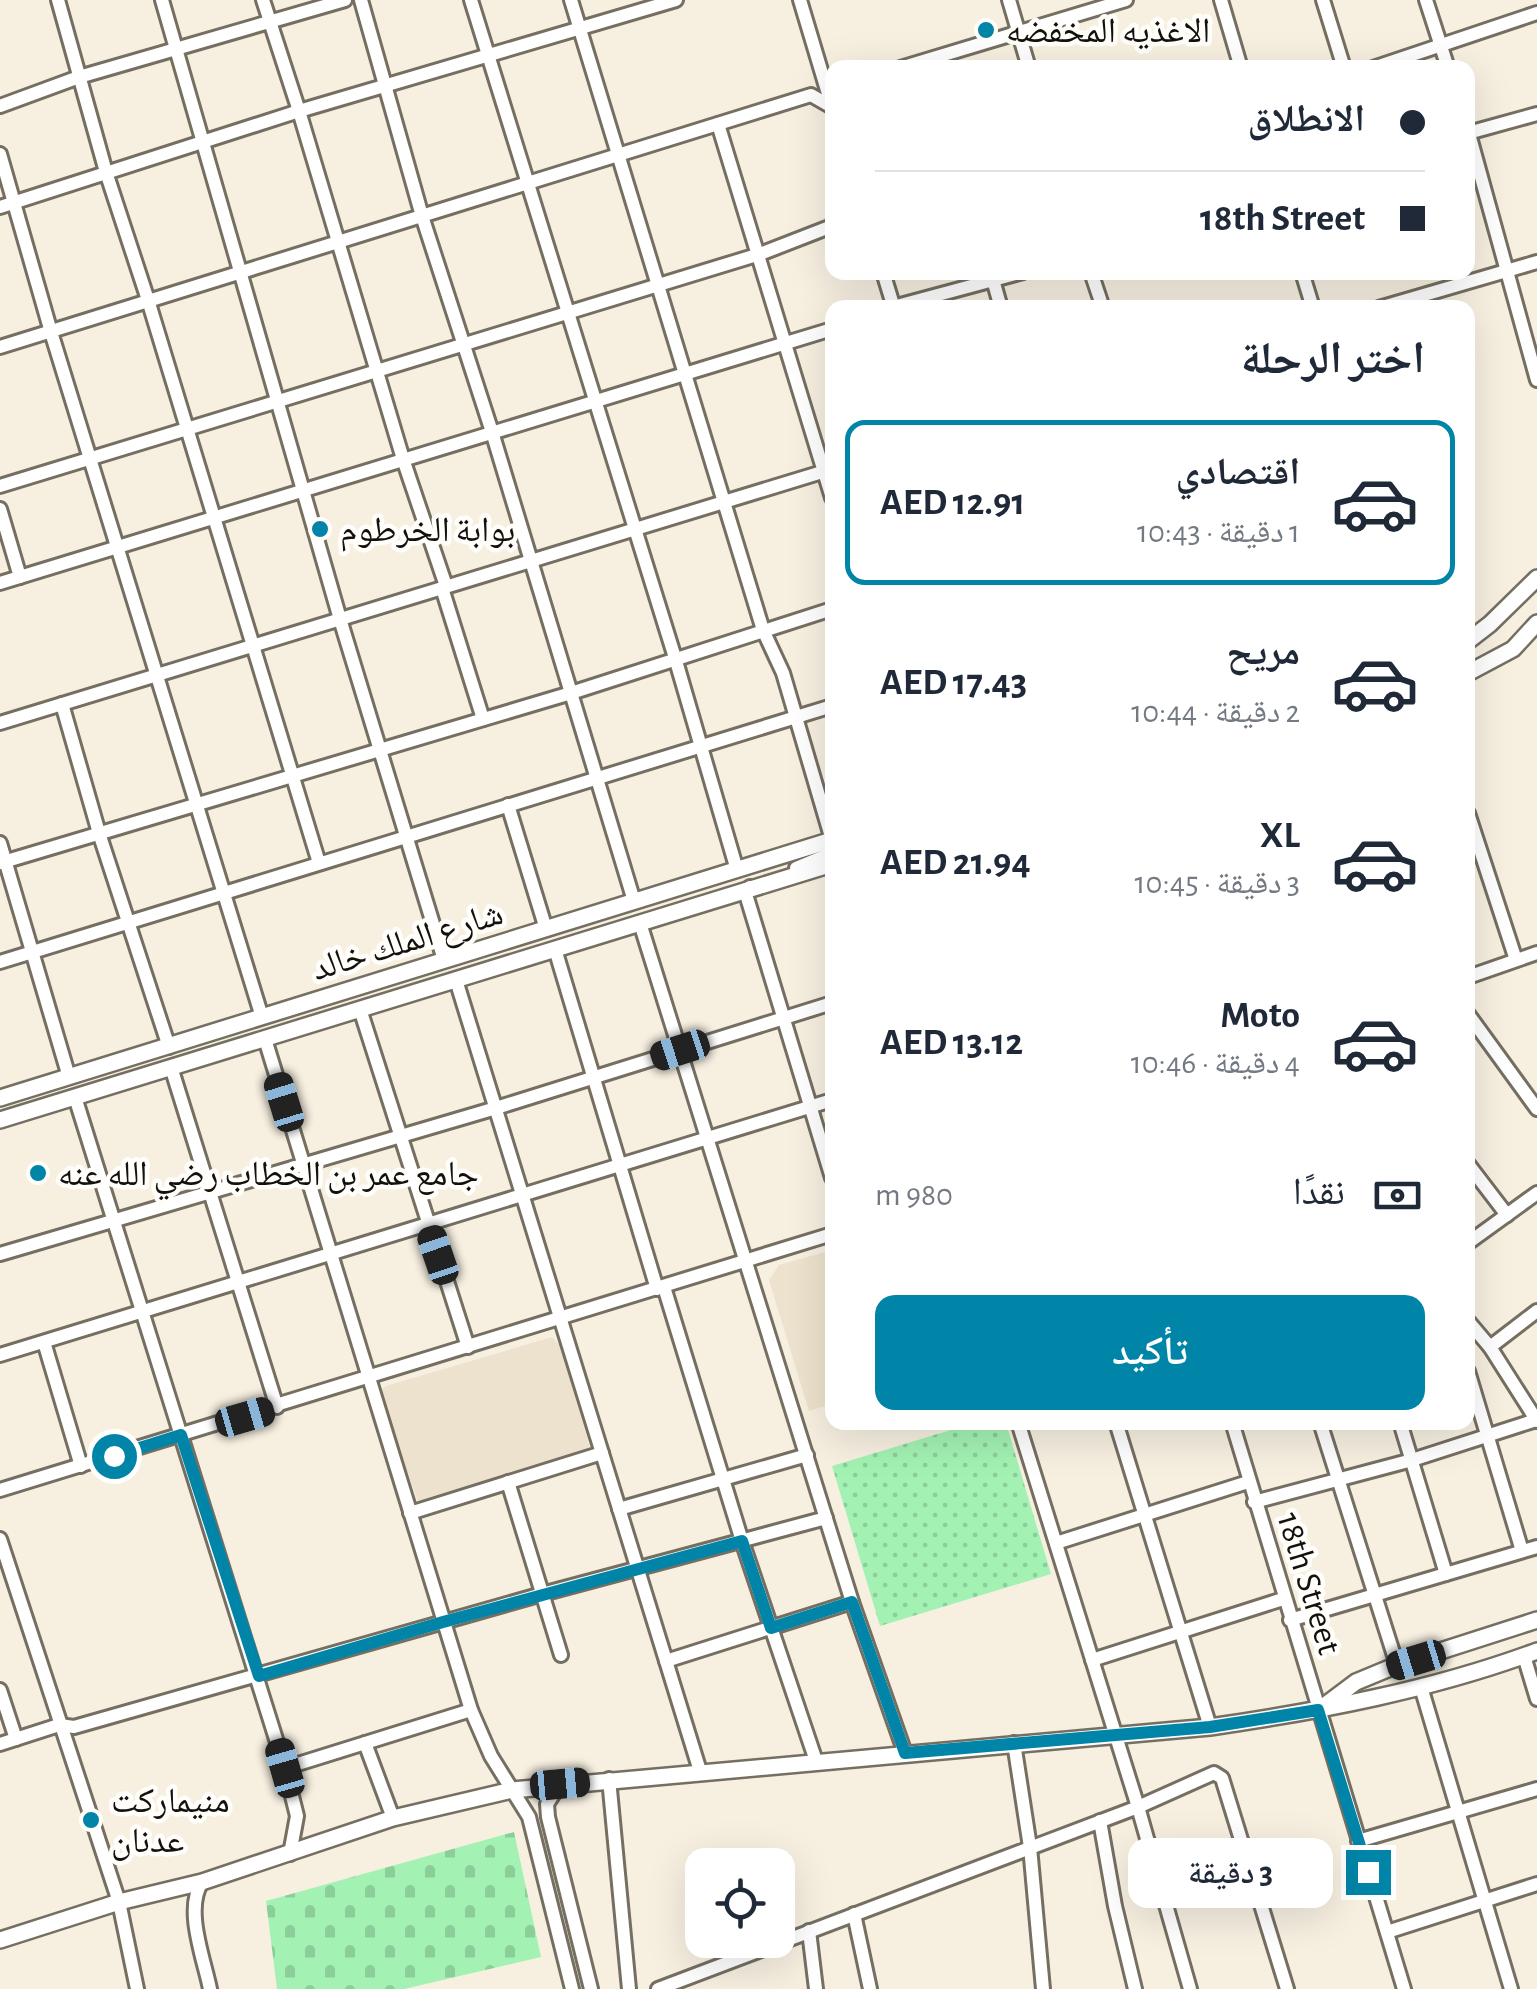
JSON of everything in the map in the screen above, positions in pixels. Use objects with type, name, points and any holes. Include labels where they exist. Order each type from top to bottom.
[{"type":"main road","points":[[1475,635],[1537,578]]},
{"type":"main road","points":[[1475,668],[1512,648],[1537,623]]},
{"type":"main road","name":"شارع الملك خالد","points":[[0,1098],[825,842]]},
{"type":"main road","name":"شارع الملك خالد","points":[[0,1120],[825,866]]},
{"type":"main road","points":[[1318,1710],[1356,1682],[1397,1665],[1537,1620]]},
{"type":"main road","points":[[0,1940],[119,1902],[202,1882],[393,1818],[512,1790],[1210,1727],[1318,1710],[1421,1687],[1530,1653]]},
{"type":"street","points":[[58,0],[106,172],[318,863]]},
{"type":"street","points":[[162,0],[340,618],[444,960]]},
{"type":"street","points":[[262,0],[482,720]]},
{"type":"street","points":[[0,106],[79,78],[345,0]]},
{"type":"street","points":[[362,0],[422,216],[492,432],[634,902]]},
{"type":"street","points":[[471,0],[531,184],[737,870]]},
{"type":"street","points":[[571,0],[723,502],[763,630],[783,673],[825,816]]},
{"type":"street","points":[[7,205],[299,112],[676,0]]},
{"type":"street","points":[[800,0],[825,67]]},
{"type":"street","points":[[1009,0],[1027,60]]},
{"type":"street","points":[[926,60],[1126,0]]},
{"type":"street","points":[[1221,0],[1239,60]]},
{"type":"street","points":[[1322,0],[1341,60]]},
{"type":"street","points":[[1426,0],[1446,60]]},
{"type":"street","points":[[1395,60],[1537,13]]},
{"type":"street","points":[[0,347],[811,94],[825,103]]},
{"type":"street","points":[[1475,130],[1537,114]]},
{"type":"street","points":[[718,124],[825,461]]},
{"type":"street","points":[[0,154],[7,205],[92,459],[262,1017]]},
{"type":"street","points":[[1475,158],[1537,380]]},
{"type":"street","points":[[0,486],[760,254],[825,229]]},
{"type":"street","points":[[1407,300],[1537,262]]},
{"type":"street","points":[[916,300],[982,280]]},
{"type":"street","points":[[0,582],[825,331]]},
{"type":"street","points":[[0,723],[825,471]]},
{"type":"street","points":[[0,509],[20,577]]},
{"type":"street","points":[[3,862],[482,720],[825,611]]},
{"type":"street","points":[[62,704],[99,833],[169,1047]]},
{"type":"street","points":[[0,962],[825,708]]},
{"type":"street","points":[[508,805],[546,929]]},
{"type":"street","points":[[1475,834],[1516,960]]},
{"type":"street","points":[[0,843],[69,1077]]},
{"type":"street","points":[[825,856],[744,890],[825,1154]]},
{"type":"street","points":[[640,923],[852,1602],[905,1753]]},
{"type":"street","points":[[555,949],[619,1166],[816,1761]]},
{"type":"street","points":[[1475,975],[1537,953]]},
{"type":"street","points":[[456,980],[700,1771]]},
{"type":"street","points":[[0,1254],[496,1108],[825,1005]]},
{"type":"street","points":[[360,1009],[468,1347]]},
{"type":"street","points":[[1475,1024],[1537,1109]]},
{"type":"street","points":[[265,1039],[471,1710],[491,1756],[529,1817],[572,1989]]},
{"type":"street","points":[[170,1067],[278,1408]]},
{"type":"street","points":[[75,1098],[259,1676],[298,1816],[290,1854]]},
{"type":"street","points":[[0,1355],[825,1102]]},
{"type":"street","points":[[1475,1173],[1507,1215]]},
{"type":"street","points":[[1475,1238],[1537,1192]]},
{"type":"street","points":[[0,1490],[278,1408],[825,1236]]},
{"type":"street","points":[[1490,1346],[1537,1311]]},
{"type":"street","points":[[1254,1502],[1412,1460],[1536,1420],[1475,1329]]},
{"type":"street","points":[[44,1342],[81,1466]]},
{"type":"street","points":[[1475,1393],[1522,1551]]},
{"type":"street","points":[[1023,1430],[1190,1989]]},
{"type":"street","points":[[1119,1430],[1210,1727]]},
{"type":"street","name":"18th Street","points":[[1234,1430],[1404,1989]]},
{"type":"street","points":[[1322,1430],[1397,1665]]},
{"type":"street","points":[[1403,1430],[1446,1574]]},
{"type":"street","points":[[410,1513],[602,1453]]},
{"type":"street","points":[[619,1509],[806,1456]]},
{"type":"street","points":[[508,1482],[561,1655]]},
{"type":"street","points":[[1056,1543],[1248,1482]]},
{"type":"street","points":[[0,1744],[59,1725],[74,1727],[826,1518]]},
{"type":"street","points":[[0,1540],[119,1902],[137,1989]]},
{"type":"street","points":[[1290,1620],[1537,1547]]},
{"type":"street","points":[[1092,1660],[1283,1599]]},
{"type":"street","points":[[666,1661],[852,1602]]},
{"type":"street","points":[[1530,1653],[1537,1699]]},
{"type":"street","points":[[1421,1687],[1511,1989]]},
{"type":"street","points":[[0,1690],[16,1739]]},
{"type":"street","points":[[285,1768],[471,1710]]},
{"type":"street","points":[[365,1743],[393,1818]]},
{"type":"street","points":[[1014,1743],[1030,1847],[1042,1989]]},
{"type":"street","points":[[658,1989],[675,1986],[1138,1807],[1214,1773],[1222,1778],[1288,1989]]},
{"type":"street","points":[[610,1779],[629,1989]]},
{"type":"street","points":[[560,1784],[547,1804],[548,1817],[591,1989]]},
{"type":"street","points":[[1358,1842],[1537,1789]]},
{"type":"street","points":[[1100,1821],[1135,1989]]},
{"type":"street","points":[[202,1882],[196,1892],[195,1910],[210,1989]]},
{"type":"street","points":[[1387,1932],[1537,1884]]},
{"type":"street","points":[[854,1914],[870,1989]]},
{"type":"street","points":[[809,1931],[816,1989]]},
{"type":"shaded area","points":[[825,1252],[825,1406],[809,1411],[769,1280],[779,1265]]},
{"type":"shaded area","points":[[552,1337],[561,1347],[590,1448],[418,1502],[381,1396],[382,1389]]},
{"type":"green space","points":[[951,1430],[1008,1430],[1051,1574],[880,1626],[832,1466]]},
{"type":"green space","points":[[514,1832],[541,1957],[404,1989],[277,1989],[266,1901]]},
{"type":"place","name":"الاغذيه المخفضه","points":[[986,30]]},
{"type":"place","name":"بوابة الخرطوم","points":[[320,529]]},
{"type":"place","name":"جامع عمر بن الخطاب رضي الله عنه","points":[[38,1173]]},
{"type":"place","name":"منيماركت عدنان","points":[[91,1820]]},
{"type":"route","points":[[114,1456],[181,1435],[259,1676],[742,1541],[771,1628],[852,1602],[905,1753],[1210,1727],[1318,1710],[1368,1872]]}]
